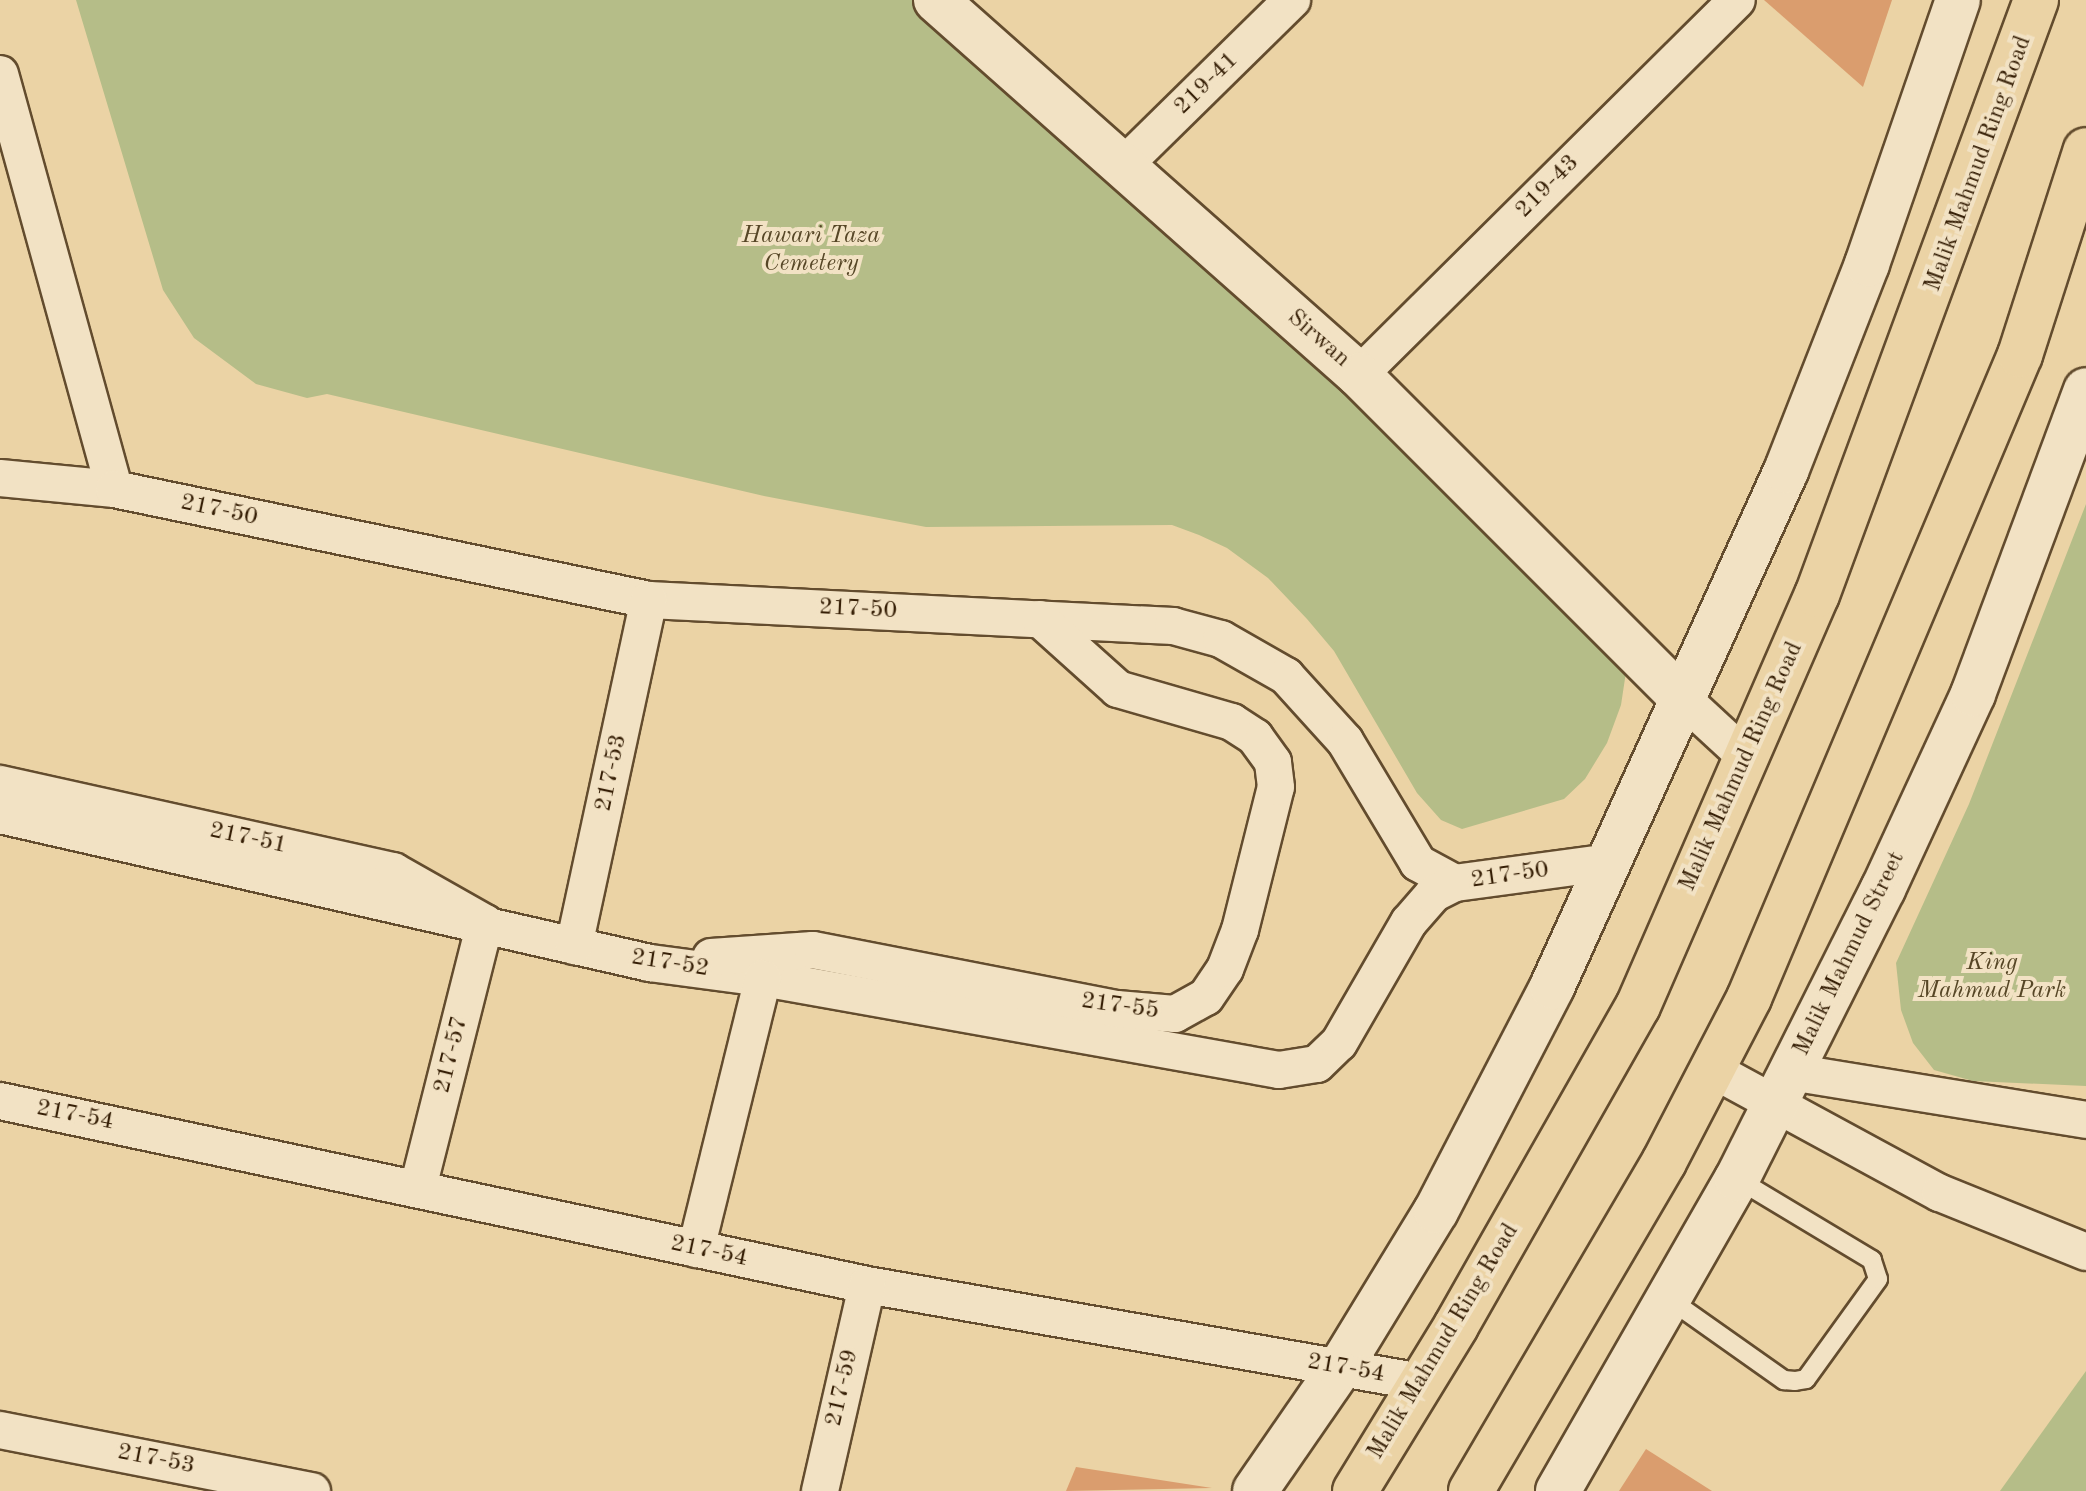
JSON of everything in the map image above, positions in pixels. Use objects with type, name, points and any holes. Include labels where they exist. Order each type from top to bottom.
[{"type":"highway","name":"Malik Mahmud Ring Road","points":[[1355,1491],[1638,1006],[1747,758],[1864,476],[2036,0]]},
{"type":"highway","points":[[1471,1491],[1713,1070],[1749,998],[1951,528],[2020,355],[2086,150]]},
{"type":"main road","name":"Sirwan","points":[[936,0],[1121,168],[1359,375],[1682,698]]},
{"type":"main road","points":[[1255,1491],[1340,1368],[1436,1211],[1611,862],[1786,471],[1833,352],[1958,0]]},
{"type":"main road","name":"Malik Mahmud Street","points":[[1558,1491],[1737,1179],[1973,694],[2086,390]]},
{"type":"street","name":"219-41","points":[[1121,168],[1292,0]]},
{"type":"street","name":"219-43","points":[[1359,375],[1737,0]]},
{"type":"street","points":[[0,74],[114,489]]},
{"type":"street","name":"217-50","points":[[0,478],[114,489],[649,600],[1173,626],[1221,639],[1286,676],[1345,741],[1418,863],[1455,883],[1611,862]]},
{"type":"street","name":"217-53","points":[[574,946],[649,600]]},
{"type":"street","name":"217-55","points":[[650,963],[813,950],[1117,1009],[1175,1014],[1206,997],[1225,969],[1240,930],[1276,787],[1273,762],[1255,737],[1232,722],[1118,689],[1040,619]]},
{"type":"street","points":[[1682,698],[1747,758]]},
{"type":"street","name":"217-51","points":[[0,784],[393,871],[485,923]]},
{"type":"street","name":"217-52","points":[[0,815],[650,963],[763,978],[1279,1070],[1317,1064],[1339,1043],[1409,922],[1433,894],[1455,883]]},
{"type":"street","name":"217-57","points":[[418,1188],[485,923]]},
{"type":"street","points":[[696,1249],[763,978]]},
{"type":"street","points":[[1713,1070],[1783,1088],[2086,1120]]},
{"type":"street","points":[[1783,1088],[1940,1193],[2086,1252]]},
{"type":"street","name":"217-54","points":[[0,1101],[867,1285],[1421,1382]]},
{"type":"street","name":"217-59","points":[[820,1491],[867,1285]]},
{"type":"street","name":"217-53","points":[[0,1430],[312,1491]]},
{"type":"lane","points":[[1669,1299],[1784,1380],[1795,1381],[1806,1379],[1878,1279],[1872,1260],[1737,1179]]},
{"type":"green space","name":"Hawari Taza Cemetery","points":[[76,0],[928,0],[960,48],[1019,103],[1055,118],[1622,642],[1626,672],[1621,705],[1607,743],[1585,779],[1564,799],[1462,829],[1441,820],[1417,793],[1334,651],[1268,578],[1227,548],[1172,525],[926,527],[764,496],[327,394],[307,398],[256,384],[194,338],[163,290]]},
{"type":"green space","name":"King Mahmud Park","points":[[2086,504],[2086,1086],[1973,1081],[1934,1070],[1913,1043],[1901,1010],[1896,963],[1969,804]]},
{"type":"green space","points":[[2086,1371],[2086,1491],[2000,1491]]},
{"type":"building","points":[[1764,0],[1892,0],[1863,87]]},
{"type":"building","points":[[1646,1449],[1712,1491],[1619,1491]]},
{"type":"building","points":[[1076,1467],[1212,1488],[1066,1491]]}]
